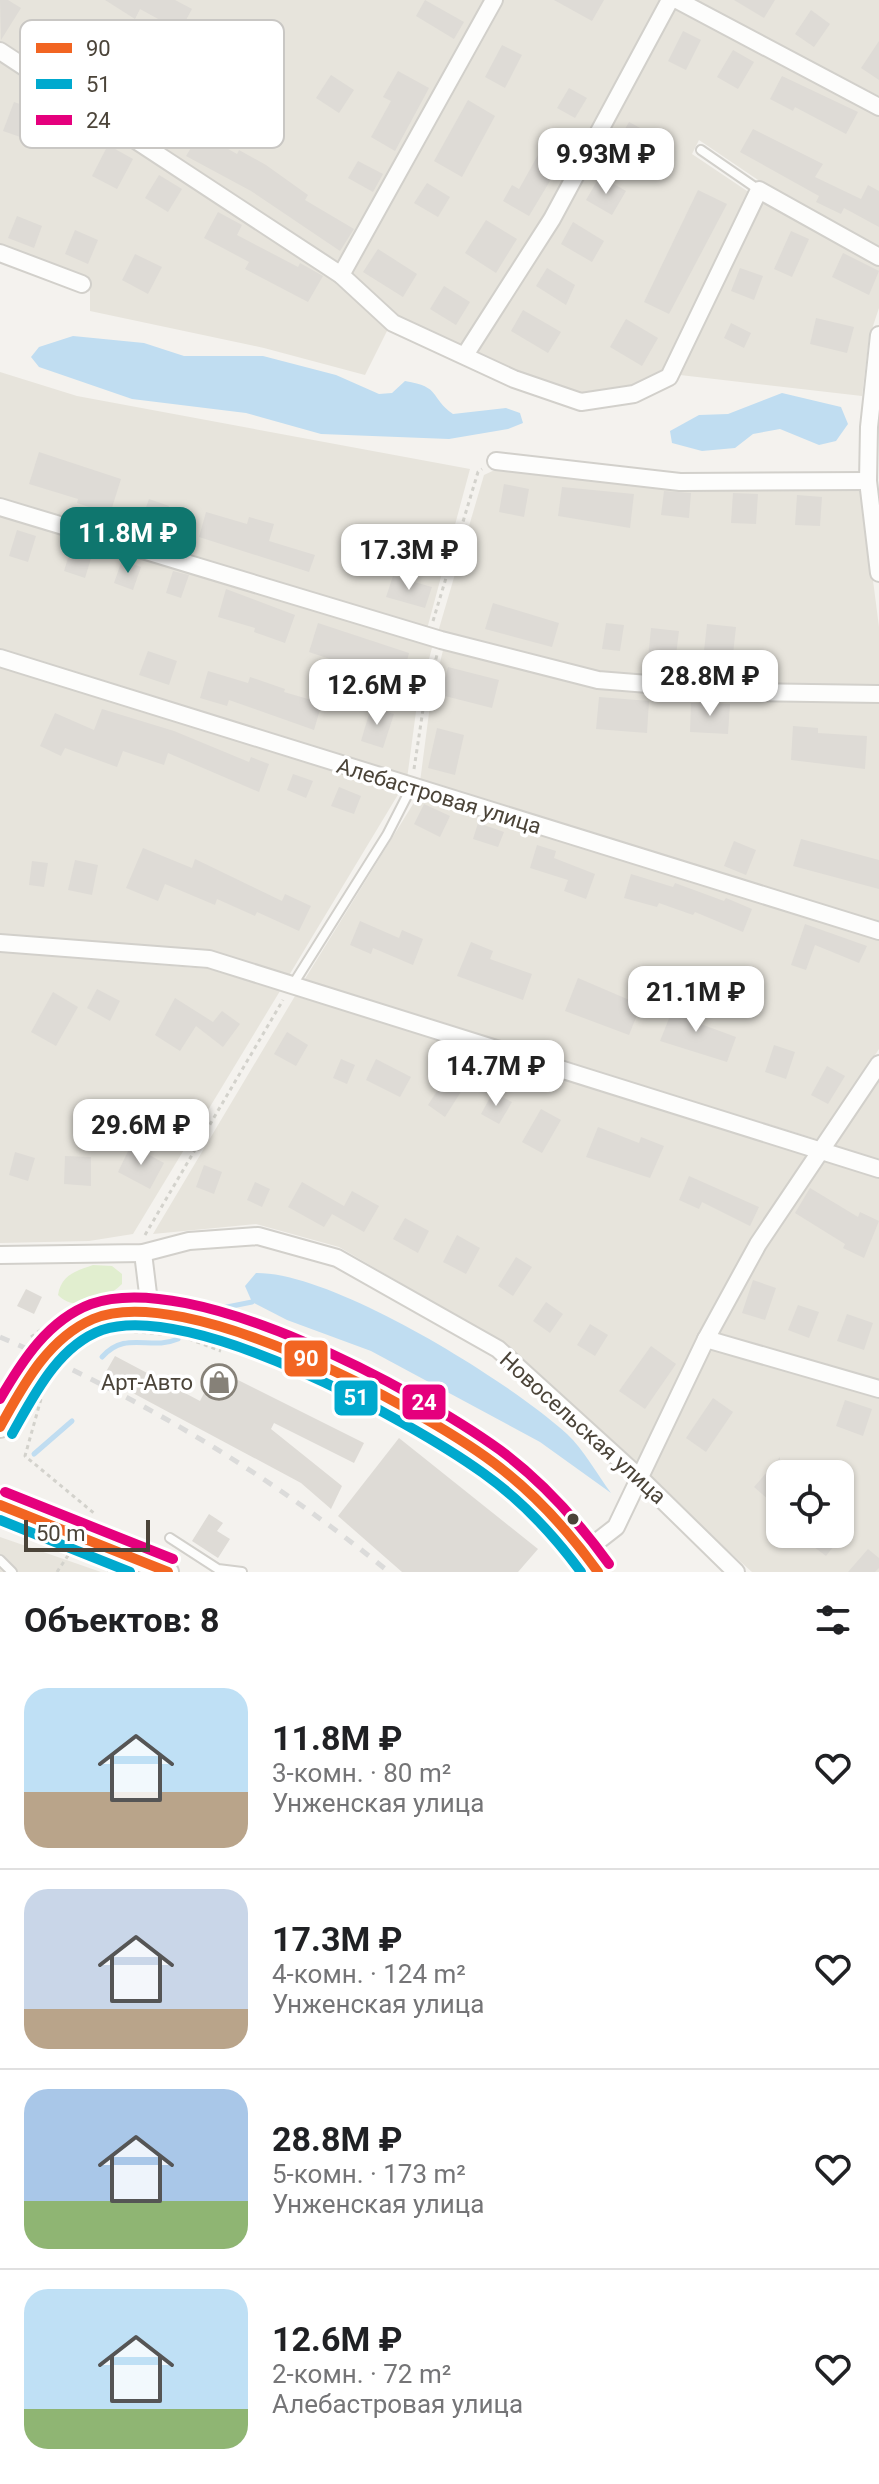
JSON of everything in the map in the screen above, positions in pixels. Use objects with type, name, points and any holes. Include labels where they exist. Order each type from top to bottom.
[{"type":"street","points":[[341,275],[494,0]]},
{"type":"street","points":[[465,355],[552,219],[670,0]]},
{"type":"street","points":[[677,0],[879,107]]},
{"type":"street","points":[[0,51],[20,64]]},
{"type":"street","points":[[148,148],[341,275],[393,323],[514,379],[581,402],[634,394],[669,377],[759,190],[879,257]]},
{"type":"street","points":[[0,253],[82,284]]},
{"type":"street","points":[[879,335],[869,427],[868,481],[879,573]]},
{"type":"street","points":[[496,461],[680,482],[868,481]]},
{"type":"street","points":[[0,507],[435,638],[598,680],[748,692],[879,694]]},
{"type":"street","name":"Алебастровая улица","points":[[0,658],[879,931]]},
{"type":"street","points":[[0,943],[209,959],[291,987],[824,1149],[879,1169]]},
{"type":"street","points":[[585,1551],[616,1527],[706,1339],[758,1244],[879,1064]]},
{"type":"street","name":"Новосельская улица","points":[[0,1255],[143,1253],[189,1241],[258,1236],[337,1258],[498,1349],[641,1479],[736,1572]]},
{"type":"street","points":[[143,1253],[150,1310]]},
{"type":"street","points":[[0,1427],[43,1356],[61,1338],[83,1323],[115,1312],[150,1310],[225,1328],[315,1363],[407,1406],[482,1456],[552,1513],[585,1551],[598,1572]]},
{"type":"street","points":[[706,1339],[879,1389]]},
{"type":"street","points":[[0,1505],[168,1572]]},
{"type":"lane","points":[[701,150],[759,190]]},
{"type":"lane","points":[[291,987],[387,835],[411,788]]},
{"type":"lane","points":[[170,1538],[218,1569],[242,1572]]},
{"type":"lane","points":[[113,1572],[126,1553]]},
{"type":"lane","points":[[0,1560],[12,1572]]},
{"type":"path","points":[[411,788],[435,638],[478,472],[496,461]]},
{"type":"path","points":[[143,1253],[145,1232],[291,987]]},
{"type":"path","points":[[115,1331],[181,1335],[221,1351]]},
{"type":"path","points":[[41,1399],[25,1456],[95,1514]]},
{"type":"path","points":[[57,1572],[69,1554]]},
{"type":"shaded area","points":[[0,0],[486,0],[341,265],[161,148],[284,148],[284,20],[20,20],[20,56],[0,43]]},
{"type":"shaded area","points":[[500,0],[662,0],[549,213],[463,346],[395,318],[349,272],[498,11]]},
{"type":"shaded area","points":[[694,0],[879,0],[879,96]]},
{"type":"shaded area","points":[[674,5],[879,114],[879,248],[764,184],[699,140],[692,154],[750,193],[662,370],[631,386],[580,394],[521,373],[474,350]]},
{"type":"shaded area","points":[[0,60],[20,73],[20,148],[137,148],[337,277],[389,327],[365,375],[264,348],[90,311],[90,280],[0,247]]},
{"type":"shaded area","points":[[763,201],[879,265],[879,308],[869,338],[862,396],[680,375]]},
{"type":"shaded area","points":[[0,372],[77,396],[470,469],[427,629],[0,499]]},
{"type":"shaded area","points":[[501,467],[861,487],[879,627],[879,688],[744,684],[596,671],[438,632],[484,475]]},
{"type":"shaded area","points":[[0,512],[433,644],[417,704],[407,779],[0,649]]},
{"type":"shaded area","points":[[444,646],[596,688],[722,699],[879,700],[879,924],[420,782],[430,705]]},
{"type":"shaded area","points":[[0,664],[402,788],[288,977],[211,950],[0,935]]},
{"type":"shaded area","points":[[418,796],[879,937],[879,1049],[820,1140],[303,982]]},
{"type":"shaded area","points":[[0,952],[209,969],[280,991],[133,1234],[89,1241],[0,1243]]},
{"type":"shaded area","points":[[295,996],[814,1153],[753,1238],[699,1333],[638,1467],[505,1344],[339,1247],[256,1224],[153,1234]]},
{"type":"shaded area","points":[[879,1076],[879,1162],[833,1146]]},
{"type":"shaded area","points":[[826,1156],[879,1175],[879,1381],[715,1335],[764,1245]]},
{"type":"shaded area","points":[[711,1344],[879,1396],[879,1572],[752,1572],[647,1478]]},
{"type":"shaded area","points":[[0,1537],[101,1572],[0,1572]]},
{"type":"green space","points":[[93,1265],[112,1266],[122,1274],[122,1284],[108,1295],[90,1302],[73,1303],[58,1295],[66,1278]]},
{"type":"water","points":[[73,336],[144,343],[184,356],[263,356],[336,375],[379,394],[392,393],[405,381],[417,383],[430,390],[453,414],[506,408],[520,413],[523,423],[508,429],[449,439],[321,434],[246,413],[132,399],[39,367],[31,357],[39,347]]},
{"type":"water","points":[[782,393],[841,407],[848,424],[836,441],[819,445],[780,429],[753,434],[735,448],[702,451],[672,443],[670,431],[699,415],[728,414]]},
{"type":"water","points":[[256,1273],[289,1277],[329,1290],[419,1333],[464,1360],[505,1386],[567,1434],[611,1493],[540,1442],[371,1351],[287,1320],[252,1302],[245,1286]]},
{"type":"building","points":[[0,0],[8,0],[21,8],[1,40]]},
{"type":"building","points":[[105,0],[175,0],[192,9],[186,20],[160,20],[140,9],[135,19]]},
{"type":"building","points":[[425,0],[464,22],[454,39],[416,16]]},
{"type":"building","points":[[554,0],[604,0],[592,21]]},
{"type":"building","points":[[734,0],[775,0],[764,18]]},
{"type":"building","points":[[811,10],[830,24],[814,47],[795,34]]},
{"type":"building","points":[[683,31],[701,40],[686,70],[668,61]]},
{"type":"building","points":[[879,41],[879,80],[861,68]]},
{"type":"building","points":[[502,45],[522,55],[505,88],[485,77]]},
{"type":"building","points":[[733,50],[754,62],[738,89],[717,77]]},
{"type":"building","points":[[398,71],[429,88],[395,151],[371,137],[391,101],[383,97]]},
{"type":"building","points":[[331,75],[354,90],[339,113],[316,98]]},
{"type":"building","points":[[782,76],[858,112],[846,134],[795,107],[793,111],[770,99]]},
{"type":"building","points":[[569,88],[587,98],[575,118],[557,108]]},
{"type":"building","points":[[468,100],[495,116],[462,177],[434,161]]},
{"type":"building","points":[[14,102],[20,104],[20,137],[3,131]]},
{"type":"building","points":[[629,122],[657,137],[645,158],[617,143]]},
{"type":"building","points":[[753,129],[823,164],[815,177],[861,199],[868,185],[879,191],[879,227],[844,208],[841,214],[816,202],[819,196],[740,152]]},
{"type":"building","points":[[106,148],[113,148],[133,159],[117,189],[92,176]]},
{"type":"building","points":[[191,148],[226,148],[237,154],[239,150],[308,195],[305,200],[354,229],[340,251],[251,191],[186,156]]},
{"type":"building","points":[[538,155],[559,166],[529,216],[503,201],[512,185],[519,189]]},
{"type":"building","points":[[358,161],[383,174],[373,192],[348,178]]},
{"type":"building","points":[[159,175],[182,189],[168,212],[145,198]]},
{"type":"building","points":[[600,176],[626,191],[612,215],[586,200]]},
{"type":"building","points":[[427,183],[450,197],[438,217],[414,203]]},
{"type":"building","points":[[698,190],[727,204],[669,314],[644,302]]},
{"type":"building","points":[[218,212],[242,225],[237,235],[298,267],[300,263],[323,276],[308,302],[245,269],[249,262],[204,238]]},
{"type":"building","points":[[17,216],[42,226],[34,248],[8,238]]},
{"type":"building","points":[[486,220],[517,239],[496,273],[465,253]]},
{"type":"building","points":[[573,222],[604,241],[592,262],[561,244]]},
{"type":"building","points":[[75,230],[98,240],[88,264],[65,254]]},
{"type":"building","points":[[791,231],[809,239],[792,277],[774,269]]},
{"type":"building","points":[[378,249],[417,274],[403,297],[363,272]]},
{"type":"building","points":[[843,253],[879,271],[869,295],[832,277]]},
{"type":"building","points":[[135,254],[162,267],[148,294],[122,280]]},
{"type":"building","points":[[547,268],[575,285],[566,305],[536,286]]},
{"type":"building","points":[[740,268],[763,276],[754,300],[731,291]]},
{"type":"building","points":[[444,286],[470,302],[456,325],[430,309]]},
{"type":"building","points":[[523,310],[561,332],[548,353],[511,331]]},
{"type":"building","points":[[816,318],[854,327],[847,353],[810,344]]},
{"type":"building","points":[[626,319],[658,338],[642,366],[610,347]]},
{"type":"building","points":[[731,323],[751,333],[744,348],[724,338]]},
{"type":"building","points":[[39,452],[121,479],[110,514],[77,503],[78,499],[29,484]]},
{"type":"building","points":[[504,484],[529,489],[524,517],[499,512]]},
{"type":"building","points":[[562,487],[634,494],[630,528],[558,516]]},
{"type":"building","points":[[664,491],[691,493],[689,518],[661,515]]},
{"type":"building","points":[[733,493],[758,494],[756,524],[731,523]]},
{"type":"building","points":[[797,495],[822,497],[820,526],[795,525]]},
{"type":"building","points":[[149,499],[169,506],[162,528],[141,521]]},
{"type":"building","points":[[206,512],[247,524],[249,517],[274,524],[269,541],[315,555],[309,572],[199,537]]},
{"type":"building","points":[[17,530],[36,536],[28,562],[9,556]]},
{"type":"building","points":[[72,545],[93,552],[85,578],[64,571]]},
{"type":"building","points":[[122,560],[141,567],[133,590],[114,583]]},
{"type":"building","points":[[173,571],[189,575],[181,598],[166,593]]},
{"type":"building","points":[[393,576],[432,587],[425,608],[386,597]]},
{"type":"building","points":[[226,589],[295,615],[285,643],[254,632],[255,628],[218,617]]},
{"type":"building","points":[[493,603],[559,623],[552,647],[485,629]]},
{"type":"building","points":[[318,623],[409,653],[401,683],[309,652]]},
{"type":"building","points":[[606,623],[624,625],[620,651],[602,649]]},
{"type":"building","points":[[707,624],[736,627],[732,663],[703,660]]},
{"type":"building","points":[[651,628],[679,631],[675,663],[648,659]]},
{"type":"building","points":[[148,651],[177,661],[169,685],[139,675]]},
{"type":"building","points":[[448,667],[499,680],[492,708],[441,695]]},
{"type":"building","points":[[208,671],[248,683],[250,677],[285,689],[284,692],[322,703],[314,730],[229,700],[227,706],[200,698]]},
{"type":"building","points":[[599,697],[649,701],[647,733],[596,729]]},
{"type":"building","points":[[691,703],[730,704],[728,734],[690,732]]},
{"type":"building","points":[[371,707],[394,714],[383,748],[361,741]]},
{"type":"building","points":[[102,709],[174,731],[249,762],[251,757],[269,764],[259,792],[168,753],[164,765],[123,751],[117,767],[65,748],[61,756],[40,746],[55,713],[94,730]]},
{"type":"building","points":[[793,726],[818,728],[818,733],[867,736],[865,769],[791,760]]},
{"type":"building","points":[[437,728],[464,735],[455,775],[428,768]]},
{"type":"building","points":[[293,774],[313,781],[306,798],[287,790]]},
{"type":"building","points":[[339,787],[361,796],[354,814],[331,806]]},
{"type":"building","points":[[424,804],[450,816],[440,837],[414,824]]},
{"type":"building","points":[[478,823],[504,832],[498,847],[473,839]]},
{"type":"building","points":[[801,839],[879,860],[879,889],[793,866]]},
{"type":"building","points":[[734,841],[756,850],[746,875],[724,866]]},
{"type":"building","points":[[537,845],[556,851],[554,858],[595,874],[586,899],[564,891],[568,880],[530,868]]},
{"type":"building","points":[[143,848],[192,868],[195,859],[282,901],[285,894],[311,906],[299,931],[257,912],[255,916],[217,899],[215,905],[165,884],[158,901],[126,888]]},
{"type":"building","points":[[75,860],[98,865],[92,895],[68,890]]},
{"type":"building","points":[[32,861],[48,863],[44,887],[29,885]]},
{"type":"building","points":[[631,874],[673,887],[675,883],[752,909],[743,932],[695,912],[693,915],[659,903],[657,907],[624,898]]},
{"type":"building","points":[[360,921],[399,938],[402,930],[423,939],[413,965],[373,948],[371,954],[350,945]]},
{"type":"building","points":[[805,924],[867,946],[859,963],[815,945],[806,970],[791,965]]},
{"type":"building","points":[[471,942],[493,951],[490,959],[532,974],[523,1000],[457,976]]},
{"type":"building","points":[[578,978],[641,1005],[629,1035],[565,1011]]},
{"type":"building","points":[[97,989],[120,1001],[110,1021],[87,1008]]},
{"type":"building","points":[[53,992],[78,1007],[56,1046],[31,1032]]},
{"type":"building","points":[[175,998],[213,1022],[222,1011],[240,1024],[223,1047],[196,1026],[180,1051],[155,1035]]},
{"type":"building","points":[[676,1001],[702,1011],[698,1023],[736,1037],[727,1062],[660,1041]]},
{"type":"building","points":[[287,1032],[308,1045],[296,1066],[274,1054]]},
{"type":"building","points":[[774,1045],[795,1052],[786,1079],[765,1072]]},
{"type":"building","points":[[341,1059],[355,1065],[347,1084],[333,1078]]},
{"type":"building","points":[[376,1059],[411,1077],[400,1097],[366,1080]]},
{"type":"building","points":[[827,1066],[845,1076],[828,1104],[811,1095]]},
{"type":"building","points":[[445,1079],[462,1090],[445,1117],[428,1105]]},
{"type":"building","points":[[493,1092],[512,1102],[499,1124],[481,1114]]},
{"type":"building","points":[[541,1109],[561,1120],[542,1153],[522,1142]]},
{"type":"building","points":[[598,1127],[639,1143],[641,1137],[664,1146],[650,1178],[586,1157]]},
{"type":"building","points":[[131,1145],[164,1163],[150,1189],[118,1172]]},
{"type":"building","points":[[15,1152],[35,1158],[28,1181],[9,1175]]},
{"type":"building","points":[[65,1156],[91,1157],[91,1186],[64,1184]]},
{"type":"building","points":[[204,1165],[222,1172],[214,1194],[196,1187]]},
{"type":"building","points":[[689,1176],[759,1207],[750,1226],[702,1202],[699,1209],[679,1200]]},
{"type":"building","points":[[255,1182],[270,1189],[262,1207],[247,1200]]},
{"type":"building","points":[[302,1182],[344,1206],[352,1191],[379,1206],[364,1232],[332,1214],[324,1227],[288,1207]]},
{"type":"building","points":[[810,1188],[858,1217],[860,1212],[879,1221],[864,1258],[843,1248],[845,1244],[795,1213]]},
{"type":"building","points":[[405,1218],[429,1231],[418,1253],[393,1239]]},
{"type":"building","points":[[457,1235],[480,1248],[466,1274],[443,1262]]},
{"type":"building","points":[[516,1257],[532,1267],[513,1296],[498,1286]]},
{"type":"building","points":[[753,1280],[776,1288],[765,1320],[742,1313]]},
{"type":"building","points":[[26,1289],[42,1297],[34,1314],[17,1306]]},
{"type":"building","points":[[546,1302],[563,1314],[550,1333],[533,1321]]},
{"type":"building","points":[[798,1305],[819,1312],[809,1338],[788,1330]]},
{"type":"building","points":[[847,1314],[873,1323],[864,1350],[837,1341]]},
{"type":"building","points":[[590,1324],[608,1335],[595,1356],[577,1345]]},
{"type":"building","points":[[651,1346],[676,1364],[645,1409],[619,1391]]},
{"type":"building","points":[[115,1356],[200,1401],[216,1369],[364,1443],[354,1463],[274,1423],[271,1429],[342,1486],[331,1509],[301,1483],[103,1377]]},
{"type":"building","points":[[713,1398],[733,1412],[706,1452],[686,1438]]},
{"type":"building","points":[[845,1400],[872,1409],[863,1436],[836,1426]]},
{"type":"building","points":[[399,1438],[538,1549],[518,1572],[402,1572],[338,1516]]},
{"type":"building","points":[[766,1473],[766,1498],[754,1487]]},
{"type":"building","points":[[209,1514],[223,1523],[217,1531],[230,1539],[218,1558],[192,1541]]},
{"type":"building","points":[[815,1548],[832,1548],[826,1556]]},
{"type":"building","points":[[868,1549],[879,1558],[879,1568],[875,1572],[848,1572]]},
{"type":"waterway","points":[[217,1309],[252,1302]]},
{"type":"waterway","points":[[102,1357],[120,1344],[178,1339]]},
{"type":"waterway","points":[[34,1454],[72,1421]]},
{"type":"railway","points":[[0,1337],[104,1385],[203,1441],[298,1503],[389,1572]]},
{"type":"transit line","name":"24","points":[[0,1399],[38,1343],[76,1311],[91,1304],[134,1297],[186,1303],[243,1319],[302,1341],[361,1368],[463,1425],[531,1475],[559,1503],[609,1564]]},
{"type":"transit line","name":"90","points":[[0,1427],[38,1365],[49,1351],[77,1328],[93,1319],[133,1312],[183,1317],[240,1333],[299,1355],[412,1411],[459,1439],[494,1463],[537,1500],[598,1572]]},
{"type":"transit line","name":"51","points":[[12,1434],[49,1373],[86,1337],[102,1330],[141,1325],[189,1332],[298,1370],[449,1450],[497,1483],[523,1506],[581,1572]]},
{"type":"transit line","name":"24","points":[[5,1492],[173,1559]]},
{"type":"transit line","name":"90","points":[[0,1505],[168,1572]]},
{"type":"transit line","name":"51","points":[[0,1520],[130,1572]]},
{"type":"place","name":"Арт-Авто","points":[[219,1382]]}]
